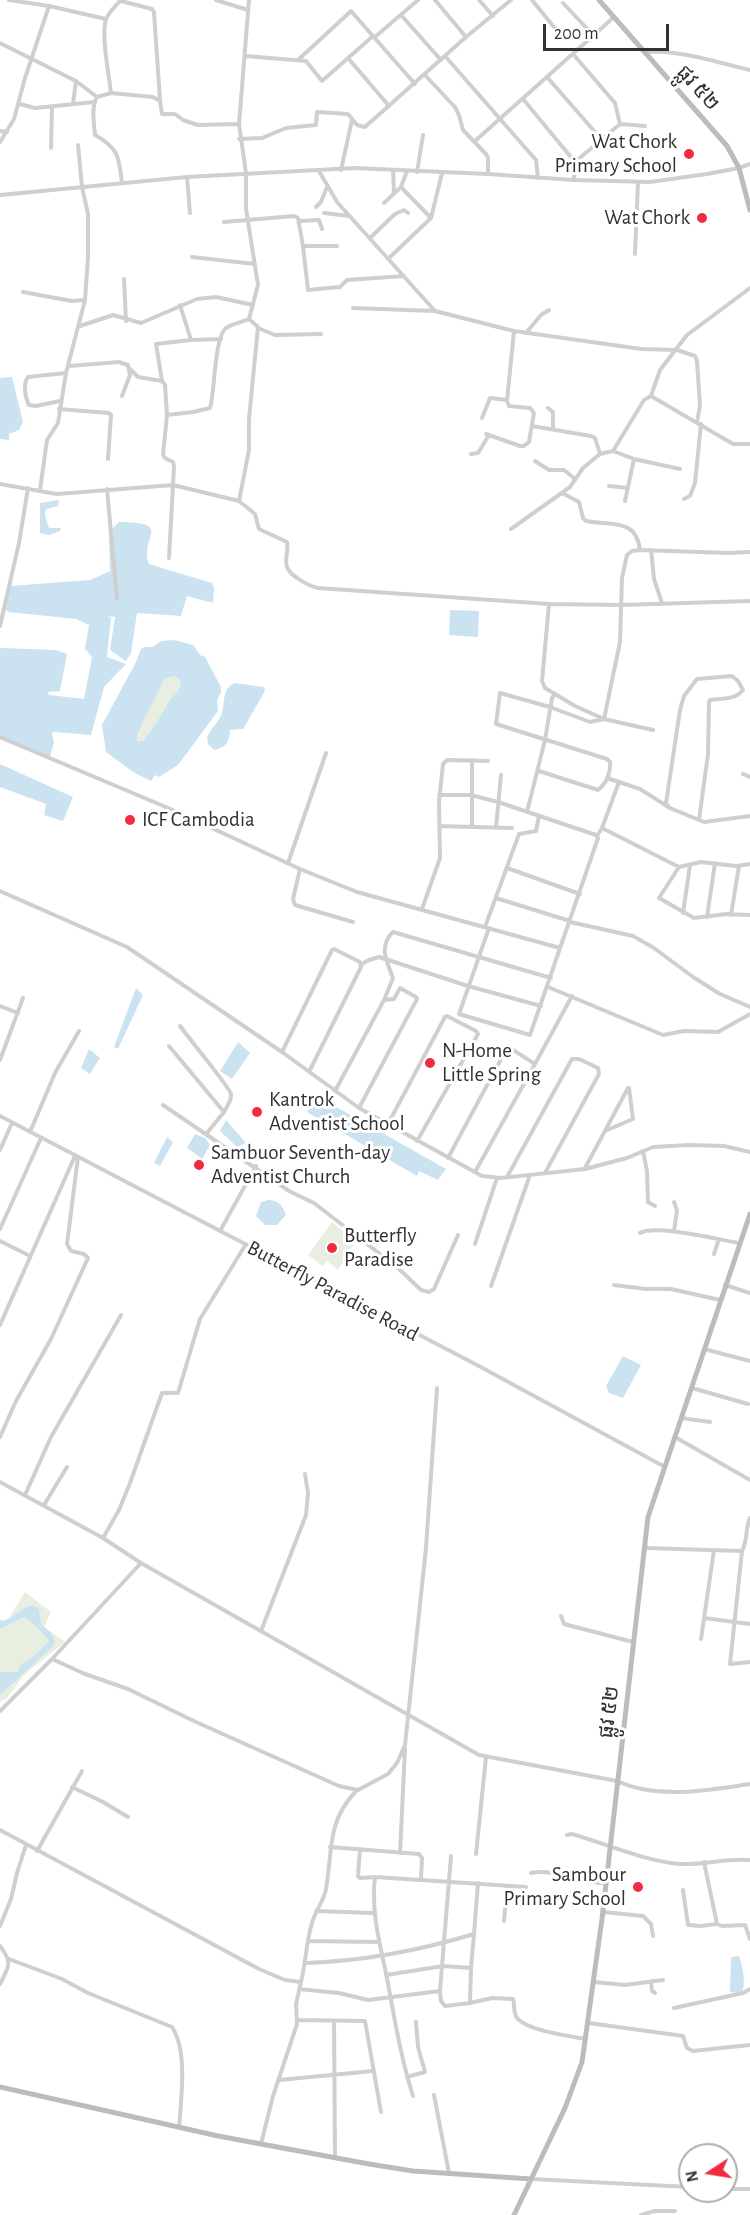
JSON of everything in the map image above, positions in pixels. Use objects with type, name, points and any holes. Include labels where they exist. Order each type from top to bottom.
[{"type":"street","points":[[9,0],[32,2],[106,19]]},
{"type":"street","points":[[111,93],[105,45],[106,19],[121,0],[152,9],[154,12],[162,114],[175,114],[194,124],[239,124]]},
{"type":"street","points":[[216,0],[248,10]]},
{"type":"street","points":[[249,0],[239,124],[239,139],[246,173],[246,209],[258,285],[249,319]]},
{"type":"street","points":[[245,56],[306,61],[322,81],[418,0]]},
{"type":"street","points":[[435,0],[466,37]]},
{"type":"street","points":[[479,0],[493,16]]},
{"type":"street","points":[[239,139],[262,138],[286,128],[316,125],[317,111],[348,114],[359,126],[365,127],[511,0]]},
{"type":"street","points":[[532,0],[562,37]]},
{"type":"street","name":"ផ្លូវ ៥២","points":[[598,0],[727,146],[739,168],[750,210]]},
{"type":"street","points":[[563,3],[593,35]]},
{"type":"street","points":[[0,142],[20,104],[25,78],[49,6]]},
{"type":"street","points":[[298,60],[351,11],[415,84]]},
{"type":"street","points":[[401,15],[536,160],[538,178]]},
{"type":"street","points":[[475,141],[614,17]]},
{"type":"street","points":[[0,43],[76,81],[97,97]]},
{"type":"street","points":[[645,53],[655,51],[674,53],[750,70]]},
{"type":"street","points":[[573,54],[615,103],[620,124]]},
{"type":"street","points":[[348,58],[389,106]]},
{"type":"street","points":[[424,74],[455,107],[464,130],[488,158],[488,174]]},
{"type":"street","points":[[547,77],[602,140]]},
{"type":"street","points":[[73,105],[76,81]]},
{"type":"street","points":[[122,183],[118,161],[111,144],[95,135],[94,102],[97,97],[111,93],[153,97],[160,101]]},
{"type":"street","points":[[523,99],[575,162],[574,180]]},
{"type":"street","points":[[20,104],[35,108],[94,102]]},
{"type":"street","points":[[51,148],[52,107]]},
{"type":"street","points":[[341,170],[352,119]]},
{"type":"street","points":[[575,162],[620,124],[645,126]]},
{"type":"street","points":[[0,131],[7,132]]},
{"type":"street","points":[[417,172],[423,135]]},
{"type":"street","points":[[40,490],[47,440],[56,427],[66,373],[85,300],[88,214],[82,187],[78,145]]},
{"type":"street","points":[[0,195],[187,177],[341,170],[393,170],[638,182],[707,174],[750,164]]},
{"type":"street","points":[[393,170],[394,193]]},
{"type":"street","points":[[319,171],[337,202],[435,311]]},
{"type":"street","points":[[384,203],[401,187],[407,171]]},
{"type":"street","points":[[389,258],[431,218],[442,173]]},
{"type":"street","points":[[187,177],[190,213]]},
{"type":"street","points":[[635,254],[638,182]]},
{"type":"street","points":[[316,207],[321,202],[328,186]]},
{"type":"street","points":[[401,187],[431,218]]},
{"type":"street","points":[[370,238],[395,214],[404,210],[408,213]]},
{"type":"street","points":[[324,213],[350,216]]},
{"type":"street","points":[[224,222],[294,216],[299,221],[308,290],[340,288],[347,280],[404,276]]},
{"type":"street","points":[[299,221],[319,220],[322,229]]},
{"type":"street","points":[[303,246],[337,246]]},
{"type":"street","points":[[192,257],[255,264]]},
{"type":"street","points":[[124,279],[126,321]]},
{"type":"street","points":[[613,451],[644,400],[651,396],[660,370],[687,335],[750,288]]},
{"type":"street","points":[[23,292],[72,301],[85,300]]},
{"type":"street","points":[[79,326],[92,324],[110,316],[141,323],[180,305],[211,297],[253,305]]},
{"type":"street","points":[[180,305],[190,340]]},
{"type":"street","points":[[352,308],[435,311],[514,332],[641,349],[676,350],[697,358],[700,399],[695,483],[690,496],[684,499]]},
{"type":"street","points":[[526,333],[541,315],[549,310]]},
{"type":"street","points":[[249,319],[258,327],[275,335],[321,334]]},
{"type":"street","points":[[167,415],[210,408],[215,363],[225,329],[249,319]]},
{"type":"street","points":[[239,501],[249,450],[249,419],[258,327]]},
{"type":"street","points":[[471,454],[478,453],[487,435],[524,446],[529,442],[535,417],[533,411],[530,408],[509,406],[507,400],[514,332]]},
{"type":"street","points":[[169,558],[173,462],[163,455],[167,415],[165,385],[162,381],[156,344],[221,339]]},
{"type":"street","points":[[69,366],[128,364],[138,376],[162,381]]},
{"type":"street","points":[[122,396],[130,375],[129,368]]},
{"type":"street","points":[[60,401],[36,406],[29,405],[25,381],[28,377],[66,373]]},
{"type":"street","points":[[651,396],[736,445],[750,444]]},
{"type":"street","points":[[482,418],[490,398],[507,400]]},
{"type":"street","points":[[548,408],[553,412],[553,429]]},
{"type":"street","points":[[59,409],[111,415],[108,459]]},
{"type":"street","points":[[532,426],[593,437],[600,454]]},
{"type":"street","points":[[511,530],[570,487],[600,454],[613,451],[634,459],[680,469]]},
{"type":"street","points":[[625,501],[634,459]]},
{"type":"street","points":[[535,461],[549,470],[564,470],[575,479]]},
{"type":"street","points":[[0,484],[57,494],[173,485],[239,501],[255,514],[259,529],[287,542],[286,565],[288,570],[312,587],[549,604],[621,605],[750,601]]},
{"type":"street","points":[[609,486],[628,488]]},
{"type":"street","points":[[0,627],[19,543],[27,488]]},
{"type":"street","points":[[107,489],[117,599]]},
{"type":"street","points":[[562,493],[579,502],[586,521],[615,523],[624,526],[637,538],[640,550]]},
{"type":"street","points":[[604,719],[620,642],[624,560],[629,553],[640,550],[750,552]]},
{"type":"street","points":[[651,550],[654,579],[662,603]]},
{"type":"street","points":[[549,604],[542,681],[545,688],[575,706],[604,719],[653,730]]},
{"type":"street","points":[[668,806],[666,803],[680,710],[689,687],[697,679],[732,676],[743,690]]},
{"type":"street","points":[[699,820],[708,754],[709,702],[736,697],[743,690],[750,690]]},
{"type":"street","points":[[539,771],[598,790],[608,778],[611,766],[609,760],[496,724],[500,693],[550,707],[590,722],[604,719]]},
{"type":"street","points":[[527,812],[539,771],[550,707],[555,694]]},
{"type":"street","points":[[0,737],[173,810],[300,869],[357,892],[560,948]]},
{"type":"street","points":[[288,863],[326,753]]},
{"type":"street","points":[[472,760],[472,827]]},
{"type":"street","points":[[422,909],[440,858],[439,795],[445,761],[488,761]]},
{"type":"street","points":[[743,774],[750,777]]},
{"type":"street","points":[[496,828],[501,775]]},
{"type":"street","points":[[608,778],[649,794],[668,806],[699,820],[709,822],[750,816]]},
{"type":"street","points":[[539,816],[536,831],[519,834],[459,1014],[528,1035],[532,1033],[580,894],[597,837],[620,782]]},
{"type":"street","points":[[439,795],[471,795],[498,802],[597,837]]},
{"type":"street","points":[[439,826],[512,828]]},
{"type":"street","points":[[602,828],[679,867],[701,862],[740,866],[750,864]]},
{"type":"street","points":[[707,917],[715,863]]},
{"type":"street","points":[[683,913],[690,865]]},
{"type":"street","points":[[731,915],[740,866]]},
{"type":"street","points":[[679,867],[659,898],[694,918],[750,915]]},
{"type":"street","points":[[507,868],[580,894]]},
{"type":"street","points":[[300,869],[293,899],[295,905],[353,922]]},
{"type":"street","points":[[0,891],[127,947],[282,1052],[359,1108],[482,1176],[506,1178],[585,1168],[627,1158],[653,1147],[724,1146],[750,1152]]},
{"type":"street","points":[[496,898],[570,921],[633,936],[720,994],[750,1007]]},
{"type":"street","points":[[334,1091],[384,1000],[393,978],[385,959],[385,946],[390,933],[395,932],[551,978]]},
{"type":"street","points":[[282,1052],[332,950],[362,964]]},
{"type":"street","points":[[309,1072],[362,964],[375,958],[385,959],[468,986],[541,1006]]},
{"type":"street","points":[[548,987],[663,1035],[684,1031],[718,1032],[750,1014]]},
{"type":"street","points":[[359,1108],[417,998],[400,988],[394,999],[384,1000]]},
{"type":"street","points":[[475,1172],[572,996]]},
{"type":"street","points":[[0,1060],[23,998]]},
{"type":"street","points":[[0,1006],[18,1013]]},
{"type":"street","points":[[388,1124],[445,1017],[476,1031],[478,1034],[417,1141]]},
{"type":"street","points":[[180,1026],[232,1092],[224,1112],[207,1133]]},
{"type":"street","points":[[30,1132],[55,1073],[79,1030]]},
{"type":"street","points":[[169,1046],[224,1112]]},
{"type":"street","points":[[448,1158],[507,1048],[535,1064]]},
{"type":"street","points":[[506,1178],[572,1059],[579,1059],[598,1068],[599,1074],[545,1173]]},
{"type":"street","points":[[585,1168],[628,1088],[629,1088],[633,1119],[605,1131]]},
{"type":"street","points":[[163,1105],[256,1166],[289,1191],[314,1203],[398,1268],[421,1290],[429,1292],[434,1289],[458,1235]]},
{"type":"street","name":"Butterfly Paradise Road","points":[[0,1116],[665,1467]]},
{"type":"street","points":[[0,1150],[12,1123]]},
{"type":"street","points":[[0,1229],[41,1138]]},
{"type":"street","points":[[643,1151],[647,1171],[648,1202],[655,1206]]},
{"type":"street","points":[[0,1325],[76,1156]]},
{"type":"street","points":[[0,1437],[16,1401],[51,1339],[88,1258],[84,1254],[71,1251],[67,1244],[76,1156]]},
{"type":"street","points":[[220,1231],[256,1166]]},
{"type":"street","points":[[491,1286],[530,1175]]},
{"type":"street","points":[[475,1244],[497,1178]]},
{"type":"street","points":[[674,1202],[677,1210],[674,1231]]},
{"type":"street","name":"ផ្លូវ ៥២","points":[[514,2215],[577,2081],[587,2039],[648,1517],[750,1215]]},
{"type":"street","points":[[640,1233],[650,1229],[674,1231],[739,1243]]},
{"type":"street","points":[[714,1254],[719,1239]]},
{"type":"street","points":[[0,1241],[30,1256]]},
{"type":"street","points":[[103,1538],[119,1510],[130,1483],[162,1393],[178,1393],[200,1319],[246,1244]]},
{"type":"street","points":[[614,1285],[646,1289],[671,1288],[720,1300]]},
{"type":"street","points":[[725,1285],[750,1293]]},
{"type":"street","points":[[24,1495],[51,1437],[121,1315]]},
{"type":"street","points":[[704,1349],[750,1361]]},
{"type":"street","points":[[400,1853],[405,1745],[426,1548],[437,1388]]},
{"type":"street","points":[[691,1388],[748,1404]]},
{"type":"street","points":[[681,1418],[710,1422]]},
{"type":"street","points":[[675,1437],[750,1480]]},
{"type":"street","points":[[44,1505],[67,1467]]},
{"type":"street","points":[[261,1631],[306,1515],[308,1493],[305,1474]]},
{"type":"street","points":[[0,1482],[103,1538],[141,1563],[334,1674],[486,1757],[529,1763],[617,1781],[628,1786],[666,1792],[750,1784]]},
{"type":"street","points":[[750,1518],[747,1523],[746,1544],[742,1551],[729,1664],[750,1662]]},
{"type":"street","points":[[646,1548],[742,1551]]},
{"type":"street","points":[[701,1639],[714,1550]]},
{"type":"street","points":[[0,1711],[141,1563]]},
{"type":"street","points":[[561,1617],[564,1624],[634,1642]]},
{"type":"street","points":[[704,1618],[750,1624]]},
{"type":"street","points":[[52,1659],[85,1674],[128,1689],[339,1786],[358,1790]]},
{"type":"street","points":[[261,2144],[297,2020],[296,2004],[306,1963],[308,1941],[316,1911],[326,1889],[332,1832],[351,1797],[358,1790],[388,1774],[398,1763],[405,1745]]},
{"type":"street","points":[[476,1854],[486,1757]]},
{"type":"street","points":[[37,1851],[82,1771]]},
{"type":"street","points":[[72,1787],[128,1817]]},
{"type":"street","points":[[0,1830],[259,1969],[285,1980],[301,1982]]},
{"type":"street","points":[[567,1835],[572,1834],[665,1862],[682,1864],[733,1858],[750,1860]]},
{"type":"street","points":[[0,1926],[15,1889],[17,1873],[26,1845]]},
{"type":"street","points":[[330,1847],[420,1855],[421,1880]]},
{"type":"street","points":[[360,1849],[358,1876],[360,1878],[375,1877],[526,1887]]},
{"type":"street","points":[[451,1856],[441,2001],[445,2006],[492,1998],[513,1999],[514,2013],[518,2019],[553,2034],[587,2039]]},
{"type":"street","points":[[704,1862],[717,1924]]},
{"type":"street","points":[[531,1873],[551,1872],[581,1881],[605,1883]]},
{"type":"street","points":[[375,1877],[373,1896],[378,1942],[413,2096]]},
{"type":"street","points":[[470,2003],[478,1883]]},
{"type":"street","points":[[504,1921],[507,1886]]},
{"type":"street","points":[[683,1890],[688,1925],[745,1925],[750,1939]]},
{"type":"street","points":[[316,1911],[374,1913]]},
{"type":"street","points":[[602,1912],[643,1916],[651,1924],[653,1936]]},
{"type":"street","points":[[306,1963],[343,1962],[382,1956],[422,1949],[474,1934]]},
{"type":"street","points":[[308,1941],[378,1942]]},
{"type":"street","points":[[0,1946],[9,1959],[62,1979],[88,1993],[172,2027],[178,2037],[182,2059],[179,2128]]},
{"type":"street","points":[[0,1984],[9,1959]]},
{"type":"street","points":[[386,1975],[443,1966],[471,1968]]},
{"type":"street","points":[[594,1982],[625,1985],[663,1980]]},
{"type":"street","points":[[651,1981],[652,1991],[656,1994]]},
{"type":"street","points":[[299,1989],[339,1993],[368,2000],[440,1991]]},
{"type":"street","points":[[674,2008],[743,1993],[750,1989]]},
{"type":"street","points":[[297,2020],[364,2021],[381,2112]]},
{"type":"street","points":[[334,2020],[335,2158]]},
{"type":"street","points":[[407,2077],[425,2072],[418,2047],[416,2022]]},
{"type":"street","points":[[589,2023],[683,2036],[687,2048],[693,2051],[750,2045]]},
{"type":"street","points":[[279,2080],[373,2071]]},
{"type":"street","points":[[0,2087],[179,2128],[413,2171],[678,2186]]},
{"type":"street","points":[[434,2095],[449,2173]]},
{"type":"street","points":[[641,2215],[655,2211],[675,2211]]},
{"type":"green space","points":[[175,676],[181,681],[176,693],[143,741],[137,741],[143,721],[163,681]]},
{"type":"green space","name":"Butterfly Paradise","points":[[332,1222],[356,1241],[338,1270],[327,1261],[323,1266],[308,1255]]},
{"type":"green space","points":[[25,1592],[51,1612],[44,1627],[65,1642],[24,1675],[7,1698],[0,1702],[0,1619],[6,1623]]},
{"type":"water","points":[[12,377],[23,422],[19,430],[9,434],[9,440],[0,439],[0,378]]},
{"type":"water","points":[[59,500],[58,506],[46,509],[45,515],[49,528],[61,528],[60,531],[49,535],[40,533],[40,503]]},
{"type":"water","points":[[119,522],[136,523],[150,528],[147,555],[149,564],[212,583],[213,603],[187,596],[181,616],[137,613],[131,653],[126,661],[110,650],[115,617],[107,616],[111,618],[107,657],[126,664],[104,687],[91,735],[54,732],[50,757],[0,736],[0,648],[56,650],[67,654],[60,691],[48,692],[49,695],[84,699],[92,657],[85,649],[89,625],[76,619],[8,612],[6,609],[10,586],[90,580],[110,571],[109,532]]},
{"type":"water","points":[[450,610],[479,611],[478,637],[449,635]]},
{"type":"water","points":[[174,640],[193,645],[200,655],[205,657],[221,687],[221,692],[217,701],[218,711],[178,765],[159,777],[155,775],[151,781],[133,772],[106,752],[102,725],[141,649],[153,647],[161,641]],"holes":[[[175,676],[181,681],[150,732],[143,741],[137,741],[140,729],[163,681]]]},
{"type":"water","points":[[235,683],[264,687],[265,691],[243,729],[230,730],[227,743],[222,748],[214,750],[208,744],[207,738],[222,713],[228,688]]},
{"type":"water","points":[[0,764],[73,797],[63,821],[44,815],[46,804],[0,787]]},
{"type":"water","points":[[136,988],[143,995],[118,1049],[114,1047]]},
{"type":"water","points":[[238,1042],[250,1053],[232,1079],[220,1071]]},
{"type":"water","points":[[89,1049],[100,1058],[90,1074],[81,1068]]},
{"type":"water","points":[[317,1096],[446,1169],[438,1180],[419,1171],[417,1176],[307,1112]]},
{"type":"water","points":[[226,1120],[246,1143],[237,1147],[220,1131]]},
{"type":"water","points":[[195,1134],[205,1138],[210,1145],[202,1159],[187,1148]]},
{"type":"water","points":[[167,1137],[173,1142],[160,1166],[154,1163]]},
{"type":"water","points":[[268,1200],[280,1204],[286,1215],[277,1225],[265,1225],[256,1216],[261,1202]]},
{"type":"water","points":[[623,1356],[641,1365],[623,1398],[609,1393],[606,1386]]},
{"type":"water","points":[[33,1605],[39,1609],[41,1624],[51,1633],[55,1641],[53,1646],[0,1695],[0,1672],[18,1672],[21,1664],[28,1661],[49,1642],[38,1628],[24,1617],[0,1629],[0,1621]]},
{"type":"water","points":[[739,1956],[742,1964],[743,1990],[739,1993],[730,1992],[731,1957]]},
{"type":"place","name":"Wat Chork Primary School","points":[[689,154]]},
{"type":"place","name":"Wat Chork","points":[[702,218]]},
{"type":"place","name":"ICF Cambodia","points":[[130,820]]},
{"type":"place","name":"N-Home Little Spring","points":[[430,1063]]},
{"type":"place","name":"Kantrok Adventist School","points":[[257,1112]]},
{"type":"place","name":"Sambuor Seventh-day Adventist Church","points":[[199,1165]]},
{"type":"place","name":"Butterfly Paradise","points":[[332,1248]]},
{"type":"place","name":"Sambour Primary School","points":[[638,1887]]}]
